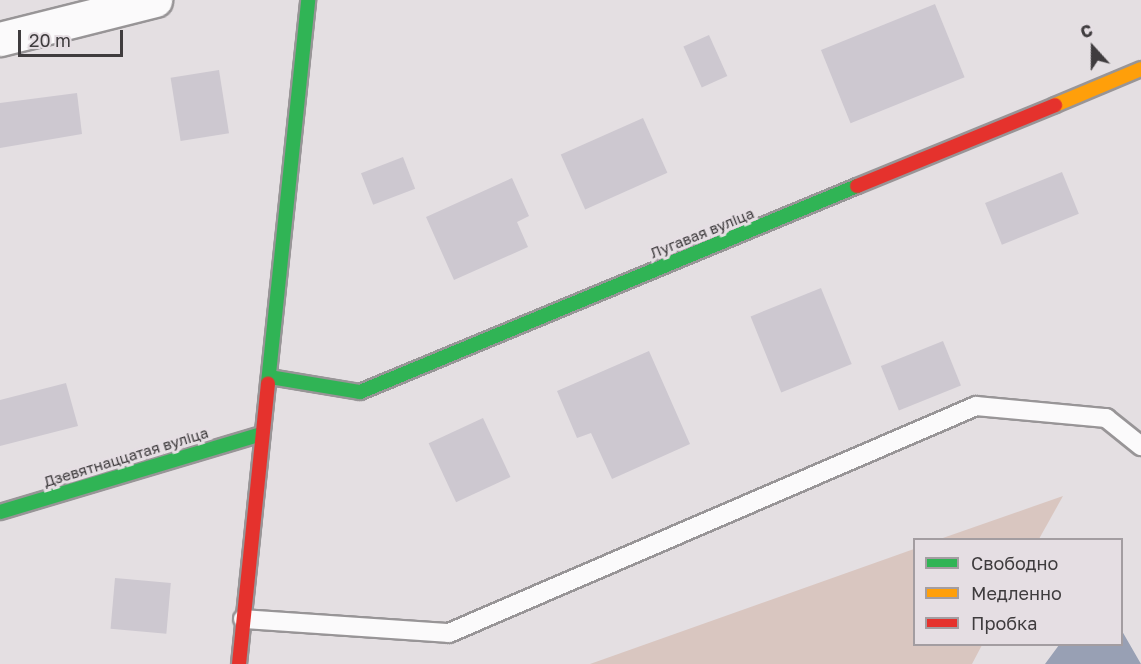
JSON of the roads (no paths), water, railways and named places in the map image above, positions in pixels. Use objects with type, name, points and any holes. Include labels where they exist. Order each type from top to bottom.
[{"type":"street","points":[[0,39],[155,0]]},
{"type":"street","points":[[239,664],[308,0]]},
{"type":"street","name":"Лугавая вуліца","points":[[270,377],[360,392],[1141,69]]},
{"type":"street","name":"Дзевятнаццатая вуліца","points":[[0,512],[262,434]]},
{"type":"lane","points":[[243,619],[449,633],[976,406],[1106,418],[1141,446]]},
{"type":"water","points":[[1123,633],[1141,664],[1045,664],[1058,646],[1123,646]]}]
